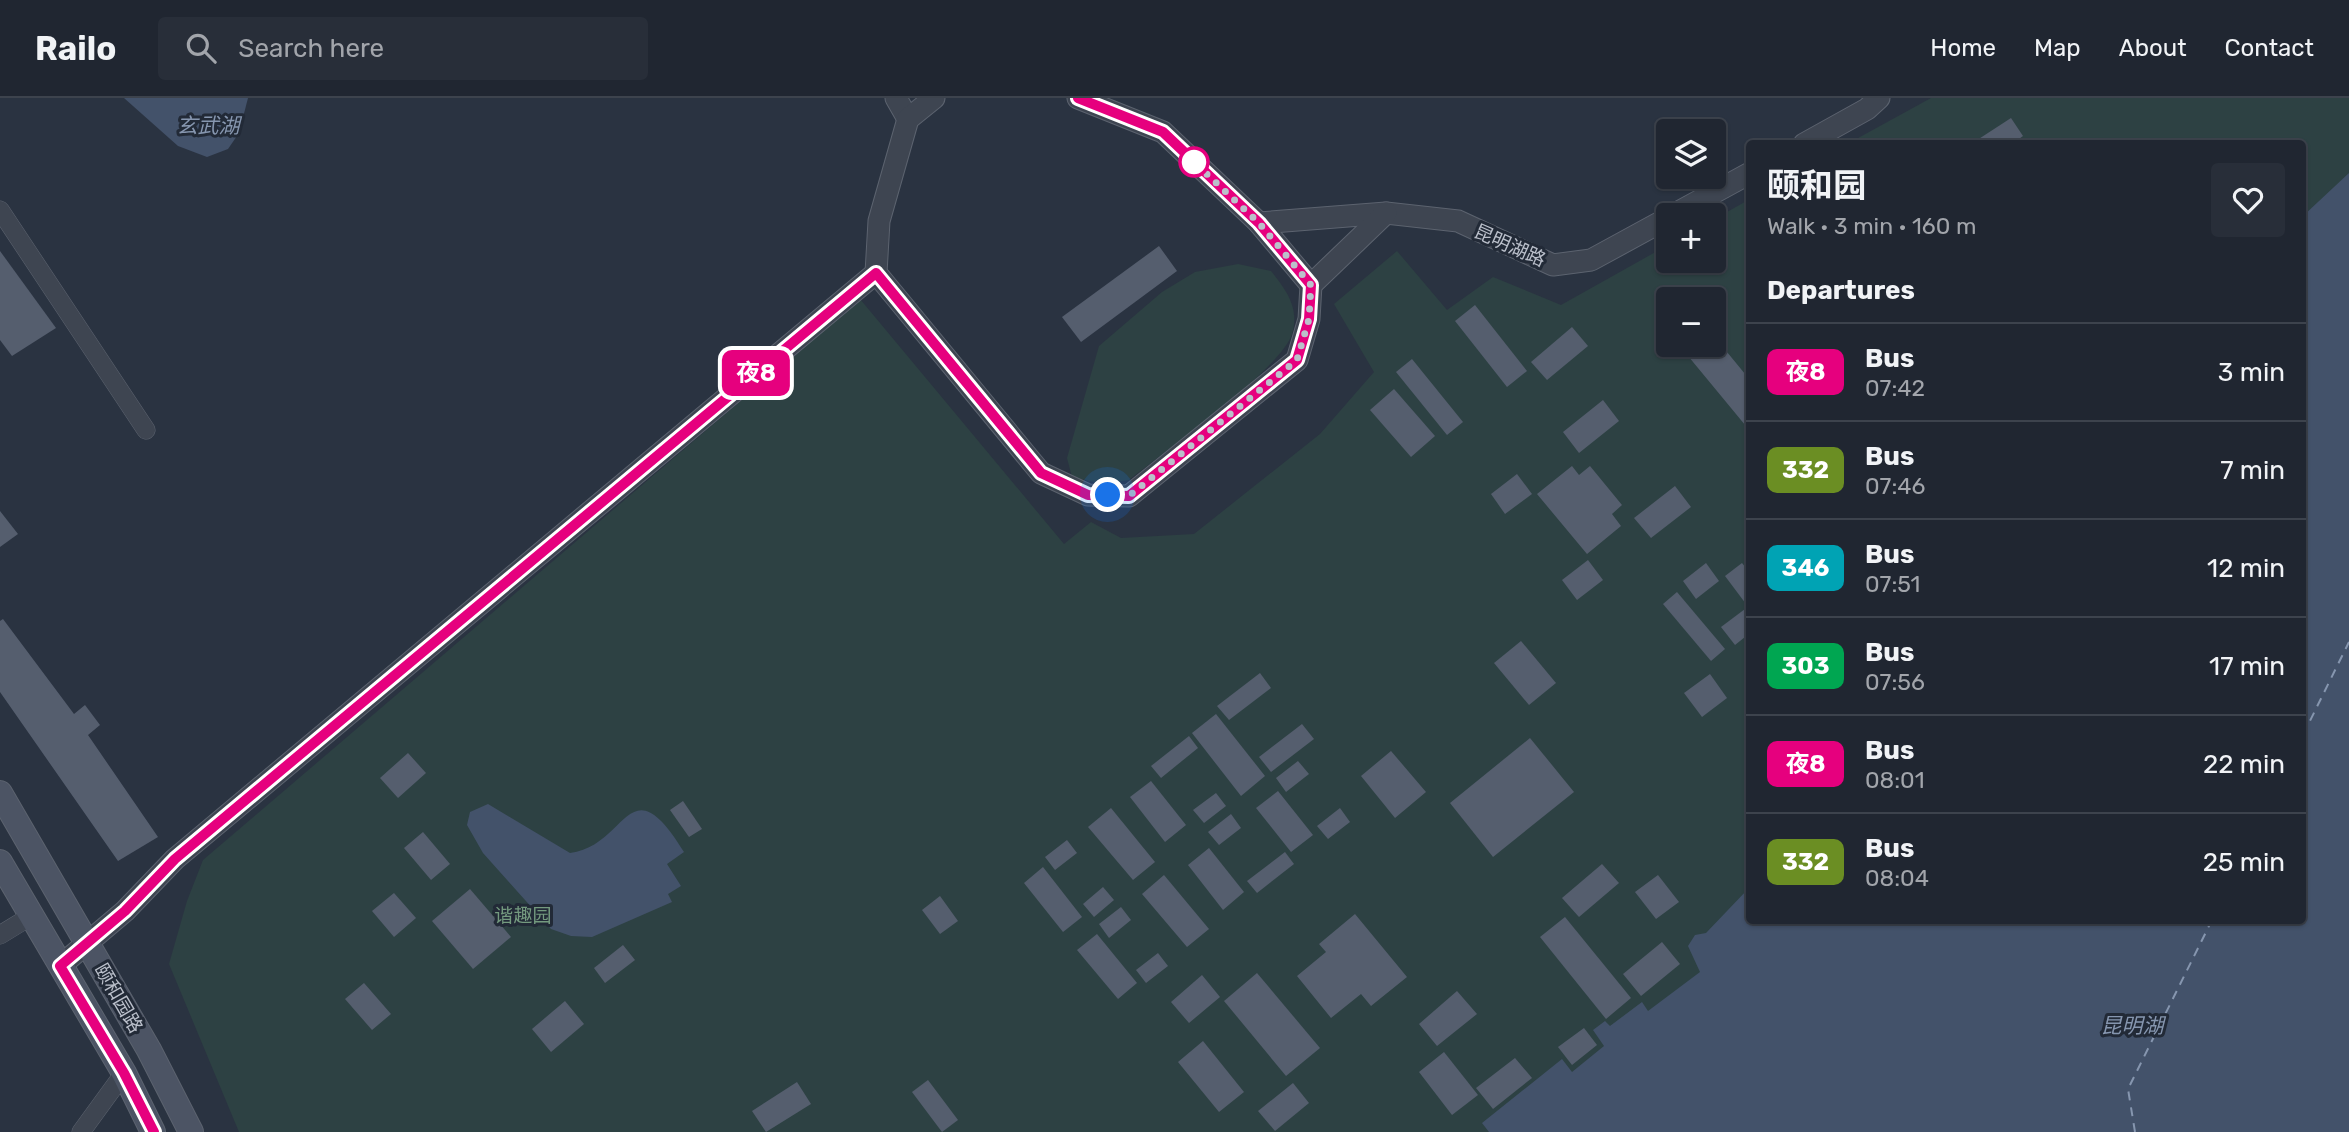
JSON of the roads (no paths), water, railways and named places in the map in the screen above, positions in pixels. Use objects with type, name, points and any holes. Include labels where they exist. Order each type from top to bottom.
[{"type":"main road","name":"颐和园路","points":[[0,793],[161,1072],[191,1132]]},
{"type":"main road","name":"颐和园路","points":[[0,862],[124,1073],[153,1132]]},
{"type":"street","points":[[896,98],[908,119]]},
{"type":"street","points":[[934,98],[908,119],[879,221],[876,273],[1041,473],[1088,495],[1129,496],[1297,360],[1309,319],[1311,285],[1385,213]]},
{"type":"street","points":[[1078,98],[1163,132],[1259,223],[1311,285]]},
{"type":"street","points":[[1811,140],[1867,109],[1879,98]]},
{"type":"street","points":[[1695,203],[1746,175]]},
{"type":"street","points":[[0,211],[146,430]]},
{"type":"street","name":"昆明湖路","points":[[1259,223],[1385,213],[1458,221],[1553,265],[1591,260],[1656,225]]},
{"type":"street","points":[[60,966],[88,944],[175,859],[876,273]]},
{"type":"street","points":[[0,935],[31,916]]},
{"type":"street","points":[[81,1132],[124,1073]]},
{"type":"water","name":"玄武湖","points":[[124,98],[248,98],[239,133],[228,149],[207,157],[178,146]]},
{"type":"water","name":"昆明湖","points":[[2349,173],[2349,1132],[1489,1132],[1482,1123],[1562,1059],[1572,1072],[1604,1046],[1593,1030],[1605,1021],[1610,1026],[1642,1002],[1648,1011],[1700,972],[1688,946],[1695,935],[1706,933],[1746,891],[1746,924],[2306,924],[2306,213]]},
{"type":"water","points":[[488,804],[570,853],[589,847],[639,810],[651,813],[665,826],[684,852],[667,864],[681,886],[668,894],[672,902],[592,937],[571,936],[551,929],[483,853],[467,825],[470,812]]},
{"type":"park label","name":"谐趣园","points":[[523,915]]}]
